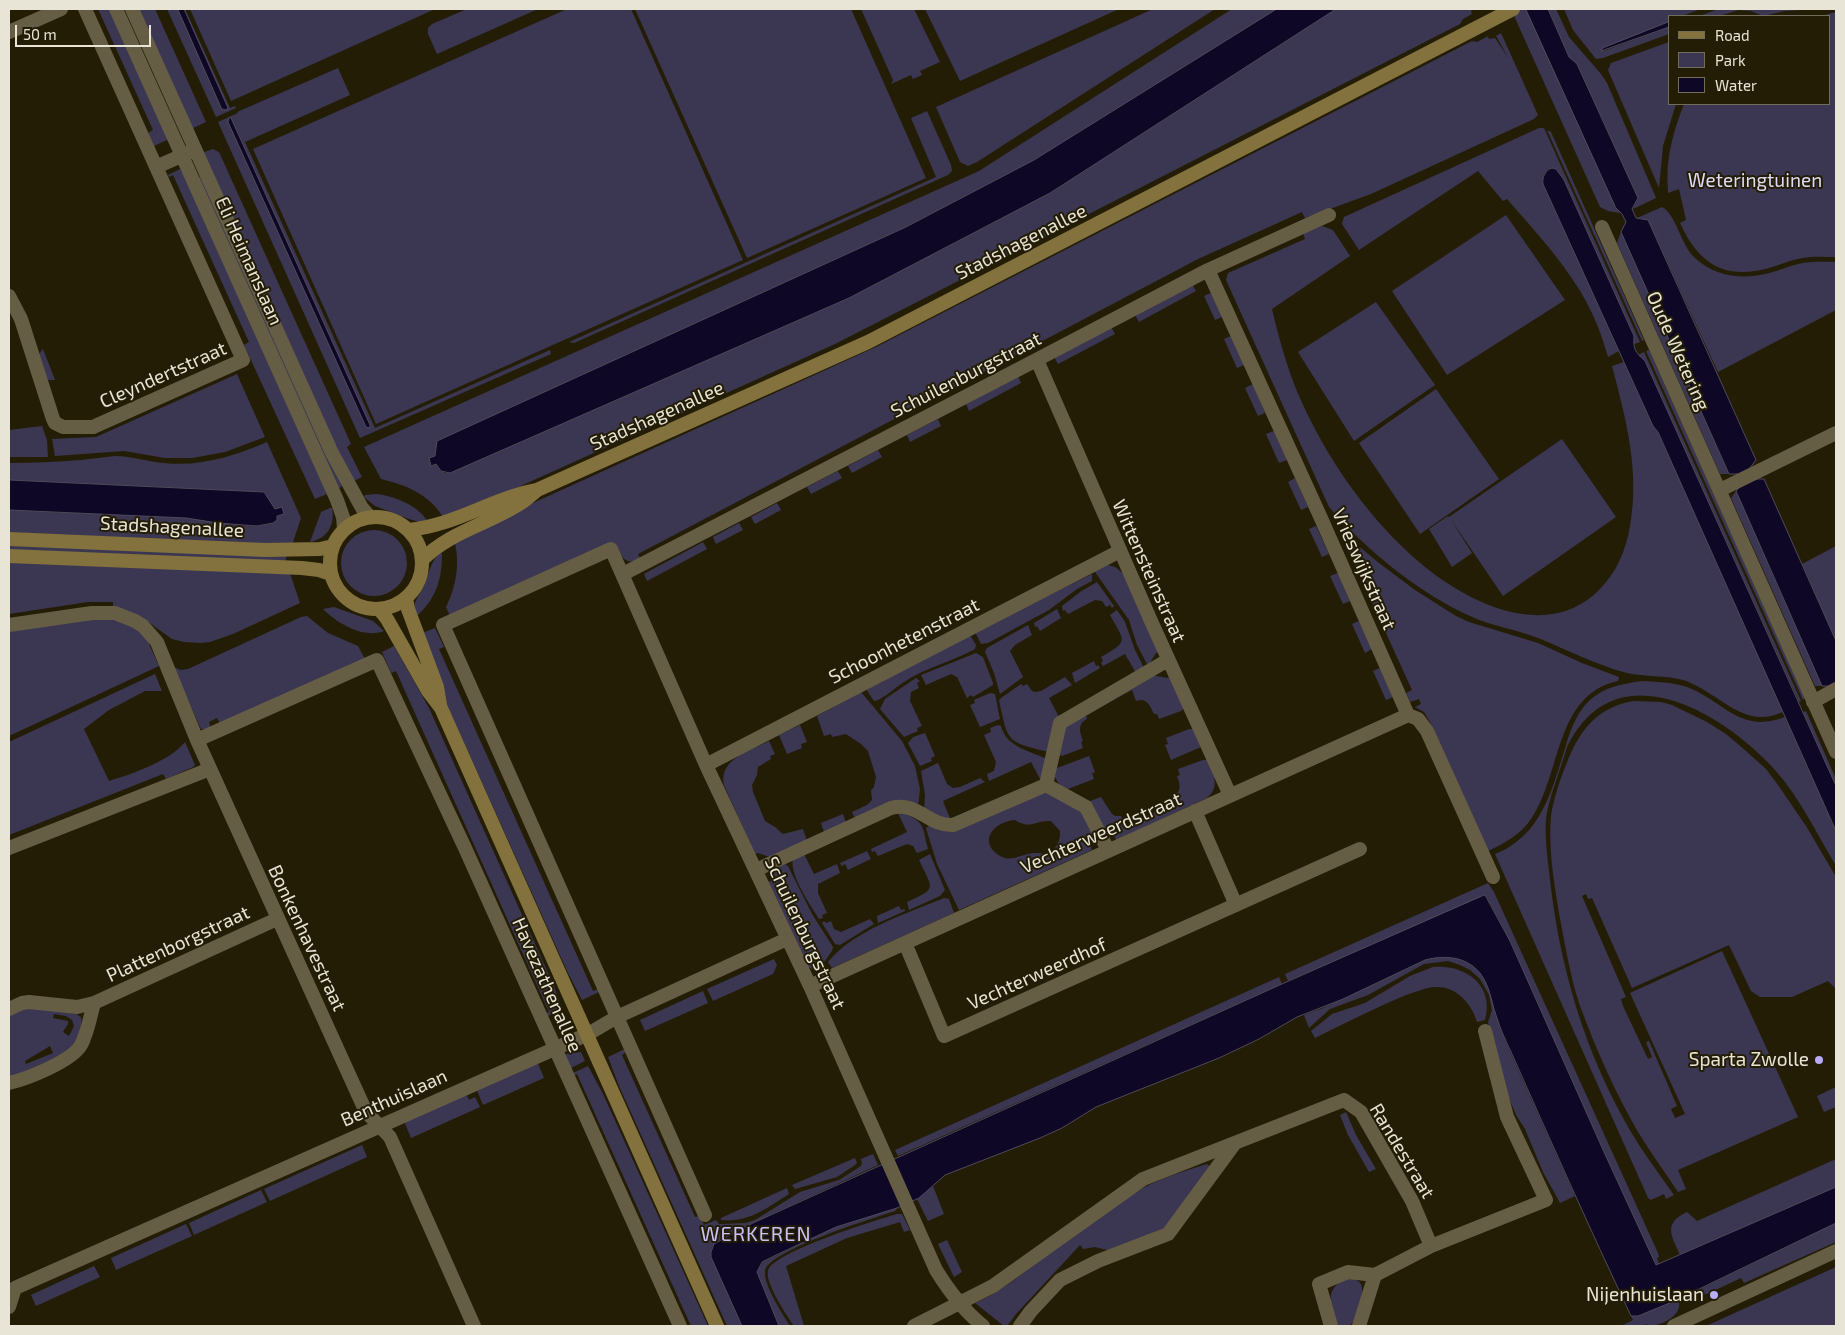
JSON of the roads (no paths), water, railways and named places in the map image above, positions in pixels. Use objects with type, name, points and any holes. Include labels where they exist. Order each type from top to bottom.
[{"type":"main road","name":"Stadshagenallee","points":[[408,530],[437,525],[516,494],[537,490],[868,342],[1513,9]]},
{"type":"main road","name":"Stadshagenallee","points":[[422,560],[430,551],[444,542],[521,503],[537,490]]},
{"type":"main road","points":[[370,517],[391,520],[408,530],[418,544],[422,560],[418,581],[406,598],[394,606],[379,609],[363,607],[348,600],[337,589],[331,574],[330,560],[333,546],[344,529],[356,521],[370,517]]},
{"type":"main road","name":"Stadshagenallee","points":[[9,539],[265,550],[320,549],[333,546]]},
{"type":"main road","name":"Stadshagenallee","points":[[9,556],[302,568],[331,574]]},
{"type":"main road","name":"Havezathenallee","points":[[406,598],[408,609],[437,688],[441,708],[588,1034],[620,1112],[718,1326]]},
{"type":"main road","name":"Havezathenallee","points":[[379,609],[387,619],[428,692],[441,708]]},
{"type":"street","points":[[9,32],[61,9]]},
{"type":"street","name":"Cleyndertstraat","points":[[9,296],[21,318],[53,419],[55,423],[63,427],[93,427],[243,360],[85,9]]},
{"type":"street","name":"Eli Heimanslaan","points":[[116,9],[337,500],[343,517],[344,529]]},
{"type":"street","name":"Eli Heimanslaan","points":[[132,9],[332,453],[362,508],[370,517]]},
{"type":"street","points":[[156,167],[196,150]]},
{"type":"street","name":"Schuilenburgstraat","points":[[623,574],[1208,270],[1329,215]]},
{"type":"street","name":"Oude Wetering","points":[[1602,228],[1836,752]]},
{"type":"street","name":"Vrieswijkstraat","points":[[1208,270],[1408,715],[1418,720],[1427,731],[1493,876]]},
{"type":"street","name":"Wittensteinstraat","points":[[1037,360],[1168,660],[1230,795]]},
{"type":"street","points":[[1720,490],[1836,433]]},
{"type":"street","name":"Schuilenburgstraat","points":[[617,1018],[443,625],[611,549],[706,765],[810,986],[936,1270],[959,1304],[983,1326]]},
{"type":"street","name":"Schoonhetenstraat","points":[[706,765],[1120,551]]},
{"type":"street","name":"Bonkenhavestraat","points":[[9,625],[103,612],[115,613],[135,620],[144,626],[157,642],[196,740],[366,1112],[390,1137],[474,1326]]},
{"type":"street","name":"Havezathenallee","points":[[196,740],[377,660],[461,839],[680,1326]]},
{"type":"street","points":[[1046,785],[1060,723],[1168,660]]},
{"type":"street","points":[[1814,702],[1833,690]]},
{"type":"street","name":"Vechterweerdstraat","points":[[810,986],[1408,715]]},
{"type":"street","points":[[9,848],[210,769]]},
{"type":"street","points":[[1046,785],[1086,806],[1108,850]]},
{"type":"street","points":[[756,870],[891,808],[907,806],[938,824],[953,825],[1046,785]]},
{"type":"street","points":[[1195,811],[1236,905]]},
{"type":"street","name":"Vechterweerdhof","points":[[905,943],[944,1036],[1360,849]]},
{"type":"street","name":"Plattenborgstraat","points":[[9,1008],[22,1002],[77,1007],[94,1003],[278,918]]},
{"type":"street","name":"Benthuislaan","points":[[9,1307],[12,1286],[588,1034],[617,1018],[787,939]]},
{"type":"street","name":"Plattenborgstraat","points":[[9,1083],[38,1073],[74,1053],[86,1034],[94,1003]]},
{"type":"street","points":[[617,1018],[705,1215]]},
{"type":"street","points":[[1331,1326],[1319,1284],[1348,1272],[1375,1275],[1431,1246],[1546,1200],[1507,1117],[1485,1031]]},
{"type":"street","name":"Randestraat","points":[[959,1304],[1011,1274],[1143,1179],[1344,1100],[1360,1112],[1412,1201],[1431,1246]]},
{"type":"street","points":[[1020,1326],[1031,1311],[1060,1280],[1098,1261],[1168,1234],[1236,1143]]},
{"type":"street","points":[[1674,1326],[1836,1251]]},
{"type":"street","points":[[1359,1326],[1375,1275]]},
{"type":"street","points":[[914,1326],[959,1304]]},
{"type":"water","points":[[178,9],[184,9],[228,108],[226,110],[222,109]]},
{"type":"water","points":[[1277,9],[1336,9],[1050,193],[849,298],[450,473],[441,471],[436,464],[431,466],[429,458],[435,456],[437,441],[906,227],[1034,160]]},
{"type":"water","points":[[1526,9],[1548,9],[1569,57],[1577,64],[1638,198],[1632,209],[1636,218],[1648,220],[1756,460],[1749,469],[1753,479],[1764,479],[1836,641],[1836,694],[1833,686],[1822,686],[1736,491],[1742,484],[1738,474],[1729,474],[1621,232],[1626,222],[1616,208]]},
{"type":"water","points":[[1668,22],[1668,27],[1601,51],[1603,48]]},
{"type":"water","points":[[229,118],[231,118],[370,428],[366,427],[228,122]]},
{"type":"water","points":[[1552,168],[1556,169],[1564,180],[1634,336],[1635,350],[1645,361],[1836,786],[1836,831],[1658,432],[1653,426],[1543,184],[1545,175]]},
{"type":"water","points":[[9,480],[264,492],[275,509],[282,507],[284,514],[277,516],[277,520],[273,523],[257,526],[186,518],[9,510]]},
{"type":"water","points":[[1485,895],[1510,941],[1656,1265],[1836,1187],[1836,1223],[1672,1302],[1638,1316],[1631,1316],[1503,1035],[1483,978],[1468,963],[1447,957],[1425,960],[1343,999],[1297,1017],[1259,1039],[1219,1058],[1096,1107],[1062,1128],[1040,1138],[945,1175],[919,1198],[897,1208],[836,1227],[762,1262],[757,1272],[779,1326],[742,1326],[711,1257],[714,1244],[753,1223],[1282,984]]},
{"type":"place","name":"Sparta Zwolle","points":[[1819,1060]]},
{"type":"place","name":"Nijenhuislaan","points":[[1714,1295]]},
{"type":"district","name":"WERKEREN","points":[[756,1234]]},
{"type":"park label","name":"Weteringtuinen","points":[[1755,181]]}]
